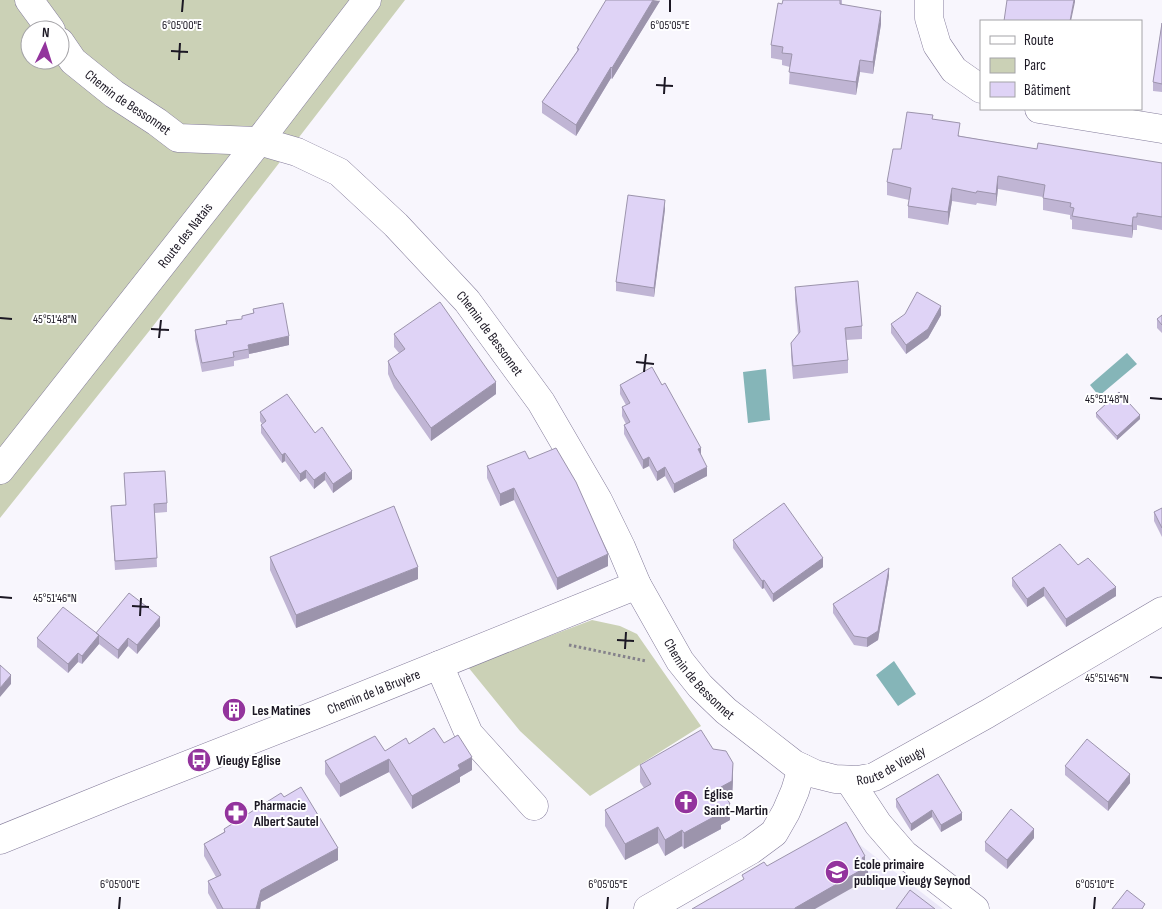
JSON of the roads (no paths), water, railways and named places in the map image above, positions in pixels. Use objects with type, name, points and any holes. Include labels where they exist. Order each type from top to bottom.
[{"type":"street","points":[[29,0],[44,20]]},
{"type":"street","name":"Route des Natais","points":[[0,470],[259,141],[367,0]]},
{"type":"street","points":[[929,0],[929,18],[937,44],[954,70],[980,88]]},
{"type":"street","name":"Chemin de Bessonnet","points":[[70,56],[114,94],[178,138],[259,141],[296,152],[339,172],[396,225],[466,301],[533,390],[598,500],[637,585],[680,661],[700,686],[726,711],[794,764],[802,768]]},
{"type":"street","points":[[1045,110],[1162,128]]},
{"type":"street","name":"Chemin de la Bruyère","points":[[0,840],[637,585]]},
{"type":"street","name":"Route de Vieugy","points":[[802,768],[814,774],[835,779],[858,780],[874,777],[987,714],[1162,611]]},
{"type":"street","points":[[439,665],[469,734],[534,806]]},
{"type":"street","points":[[648,909],[751,850],[774,833],[786,812],[802,768]]},
{"type":"street","points":[[849,780],[878,824],[904,854],[974,909]]},
{"type":"water","points":[[1127,353],[1137,364],[1099,396],[1090,385]]},
{"type":"water","points":[[766,369],[770,420],[748,423],[743,372]]},
{"type":"water","points":[[894,661],[916,694],[898,706],[876,675]]},
{"type":"place","name":"Les Matines","points":[[234,710]]},
{"type":"place","name":"Vieugy Eglise","points":[[199,760]]},
{"type":"place","name":"Église Saint-Martin","points":[[686,802]]},
{"type":"place","name":"Pharmacie Albert Sautel","points":[[236,813]]},
{"type":"place","name":"École primaire publique Vieugy Seynod","points":[[837,872]]}]
